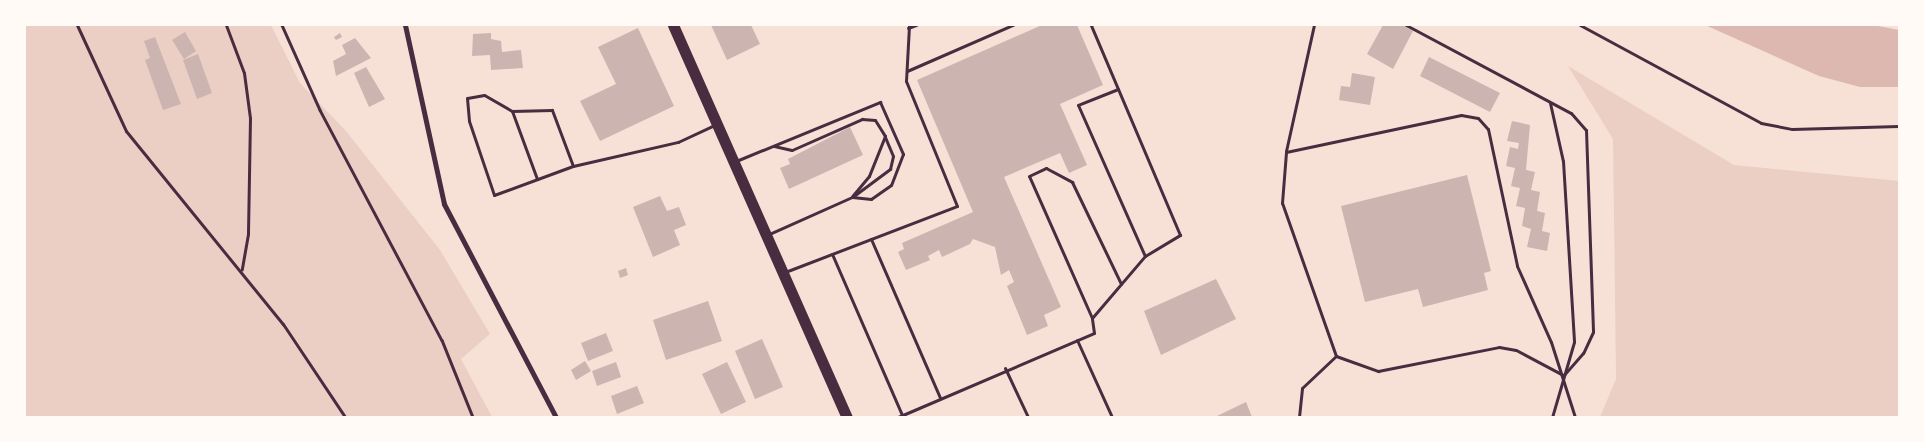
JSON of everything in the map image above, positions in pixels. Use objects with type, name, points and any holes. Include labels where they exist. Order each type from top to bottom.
[{"type":"highway","points":[[673,25],[847,417]]},
{"type":"street","points":[[405,25],[444,204],[556,417]]},
{"type":"lane","points":[[76,25],[126,131],[242,269],[345,417]]},
{"type":"lane","points":[[226,25],[244,74],[250,118],[248,234],[242,269]]},
{"type":"lane","points":[[782,273],[957,206],[906,81],[909,27],[916,25]]},
{"type":"lane","points":[[907,71],[1013,25]]},
{"type":"lane","points":[[1091,25],[1180,235],[1145,256],[1092,318]]},
{"type":"lane","points":[[1314,25],[1286,152],[1282,203],[1336,356]]},
{"type":"lane","points":[[1406,25],[1581,121],[1589,141],[1592,332],[1583,353],[1564,376]]},
{"type":"lane","points":[[1580,25],[1761,123],[1792,129],[1899,126]]},
{"type":"lane","points":[[1118,89],[1078,105],[1145,256]]},
{"type":"lane","points":[[573,166],[552,110],[512,111],[484,96],[467,98],[469,121],[494,195],[573,166],[678,142],[717,124]]},
{"type":"lane","points":[[734,162],[880,102],[903,163],[891,185],[871,199],[852,197]]},
{"type":"lane","points":[[1550,103],[1563,160],[1574,342],[1552,417]]},
{"type":"lane","points":[[512,111],[537,179]]},
{"type":"lane","points":[[1286,152],[1461,115],[1478,118],[1488,129],[1517,266],[1564,376],[1574,417]]},
{"type":"lane","points":[[766,235],[852,197],[890,169],[893,156],[885,136],[875,120],[862,119],[792,150],[773,146]]},
{"type":"lane","points":[[852,197],[869,176],[885,136]]},
{"type":"lane","points":[[832,254],[900,416],[1006,368],[1094,333],[1092,318],[1029,176],[1046,168],[1072,182],[1121,284]]},
{"type":"lane","points":[[872,239],[940,398]]},
{"type":"lane","points":[[1077,340],[1112,417]]},
{"type":"lane","points":[[1336,356],[1378,371],[1499,346],[1516,350],[1564,376]]},
{"type":"lane","points":[[1299,417],[1302,388],[1336,356]]},
{"type":"lane","points":[[1006,368],[1028,417]]},
{"type":"path","points":[[282,25],[320,110],[442,340],[473,417]]},
{"type":"shaded area","points":[[25,25],[271,25],[300,83],[346,131],[440,250],[490,334],[461,359],[492,417],[25,417]]},
{"type":"shaded area","points":[[1705,25],[1873,25],[1899,30],[1899,87],[1860,87],[1819,76]]},
{"type":"shaded area","points":[[1568,66],[1734,165],[1899,181],[1899,417],[1600,417],[1616,379],[1613,139]]},
{"type":"building","points":[[711,25],[751,25],[760,44],[727,60]]},
{"type":"building","points":[[1042,25],[1077,25],[1103,85],[1060,104],[1087,165],[1069,173],[1060,153],[1004,177],[1061,307],[1044,315],[1048,326],[1027,335],[1007,286],[1014,282],[1009,270],[1001,275],[995,247],[973,239],[970,244],[942,257],[939,250],[928,256],[930,260],[906,270],[898,252],[904,249],[902,243],[973,212],[917,80]]},
{"type":"building","points":[[1383,25],[1402,25],[1413,31],[1393,69],[1367,54]]},
{"type":"building","points":[[638,28],[674,106],[600,141],[580,101],[616,84],[598,47]]},
{"type":"building","points":[[185,32],[196,51],[184,59],[172,40]]},
{"type":"building","points":[[340,33],[342,37],[336,40],[334,37]]},
{"type":"building","points":[[491,33],[491,39],[501,41],[502,52],[521,50],[523,68],[491,70],[490,55],[472,56],[473,34]]},
{"type":"building","points":[[155,37],[181,104],[163,110],[145,60],[150,58],[144,41]]},
{"type":"building","points":[[355,38],[371,58],[336,76],[333,61],[346,54],[342,45]]},
{"type":"building","points":[[198,54],[212,93],[197,99],[183,60]]},
{"type":"building","points":[[1429,57],[1500,93],[1490,112],[1420,76]]},
{"type":"building","points":[[366,67],[385,99],[369,107],[354,73]]},
{"type":"building","points":[[1352,73],[1375,77],[1370,105],[1339,100],[1341,86],[1350,87]]},
{"type":"building","points":[[1512,121],[1530,125],[1526,170],[1535,172],[1531,190],[1540,192],[1537,211],[1545,213],[1542,231],[1550,233],[1547,251],[1527,247],[1531,229],[1522,226],[1525,208],[1516,206],[1520,188],[1511,186],[1515,168],[1506,166],[1510,147],[1518,149],[1519,143],[1507,141]]},
{"type":"building","points":[[850,127],[863,155],[789,189],[780,168],[790,164],[788,159]]},
{"type":"building","points":[[1467,175],[1491,271],[1484,273],[1488,290],[1423,307],[1418,289],[1365,302],[1341,206]]},
{"type":"building","points":[[660,196],[667,211],[679,207],[686,225],[674,230],[680,245],[653,257],[633,207]]},
{"type":"building","points":[[626,268],[628,275],[620,278],[618,271]]},
{"type":"building","points":[[1216,279],[1236,319],[1161,355],[1144,311]]},
{"type":"building","points":[[708,301],[722,341],[666,360],[653,320]]},
{"type":"building","points":[[606,333],[613,351],[588,361],[581,343]]},
{"type":"building","points":[[762,339],[783,387],[755,399],[735,351]]},
{"type":"building","points":[[585,361],[591,371],[576,380],[571,370]]},
{"type":"building","points":[[616,362],[621,377],[597,386],[592,371]]},
{"type":"building","points":[[727,362],[746,402],[721,414],[702,374]]},
{"type":"building","points":[[637,386],[644,403],[617,414],[611,396]]},
{"type":"building","points":[[1246,402],[1252,417],[1215,417]]}]
